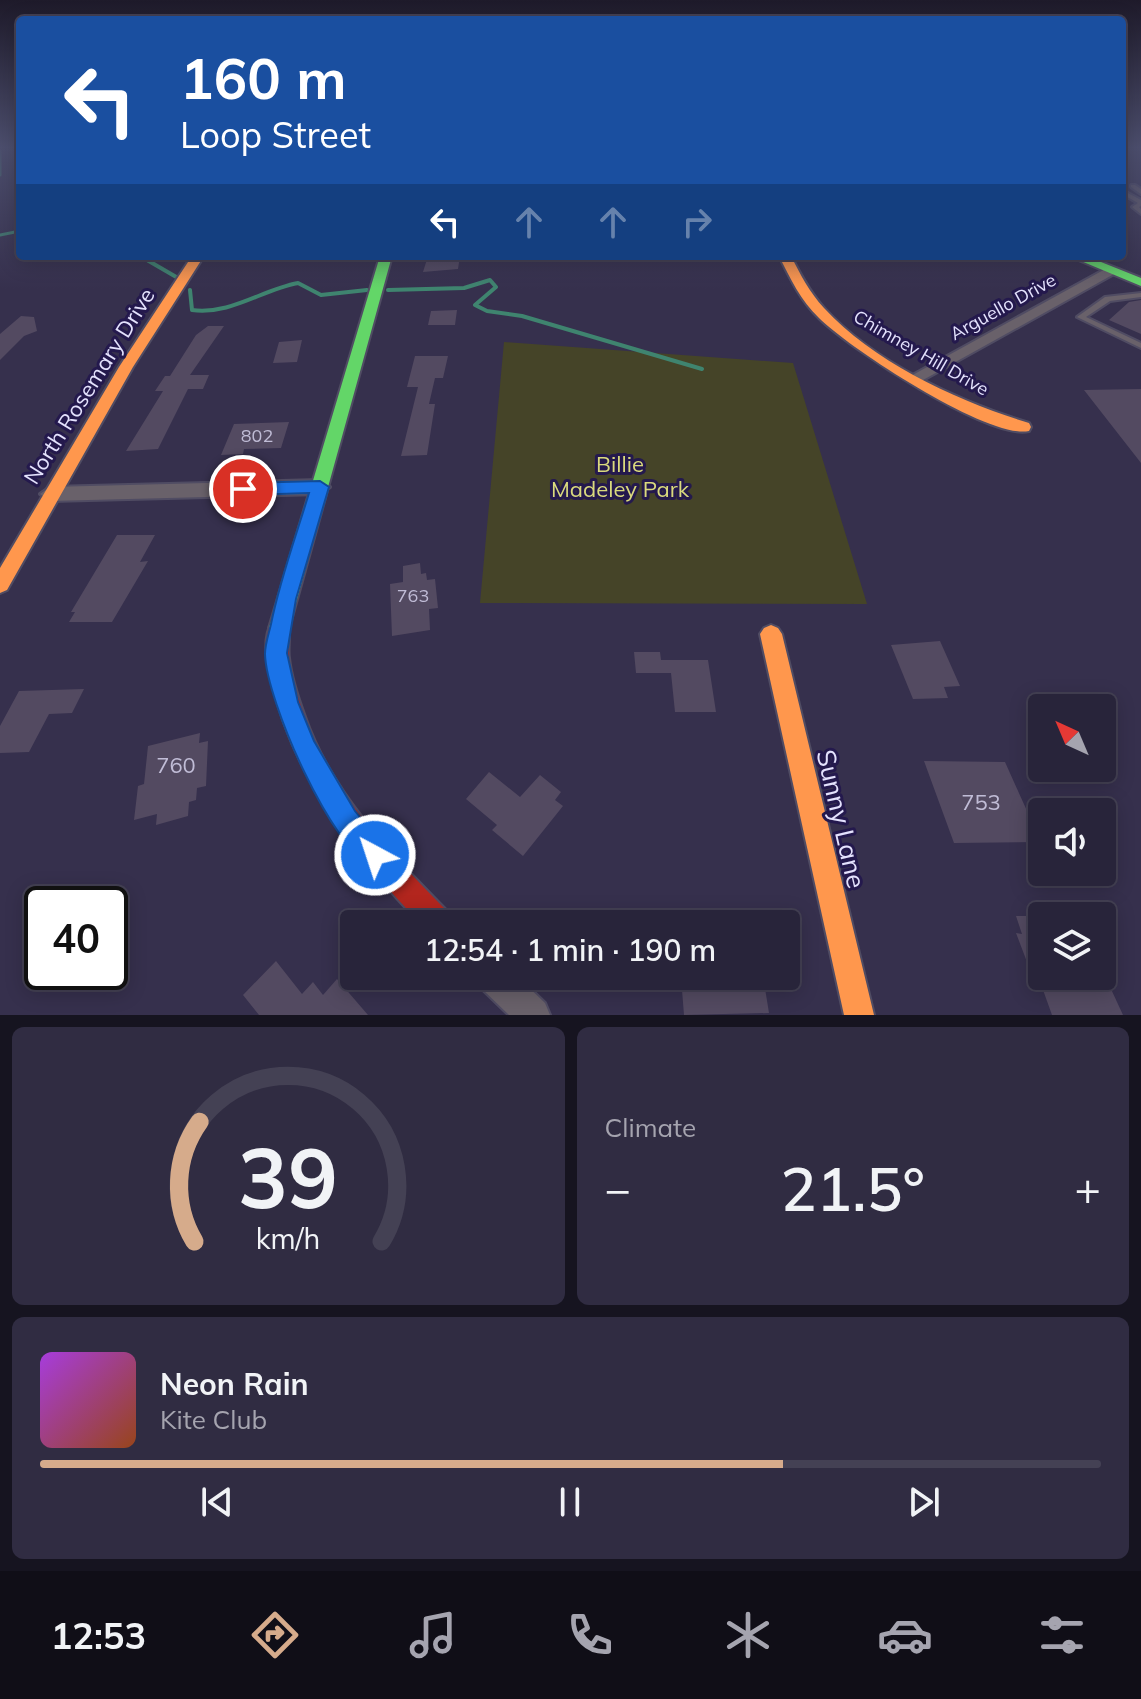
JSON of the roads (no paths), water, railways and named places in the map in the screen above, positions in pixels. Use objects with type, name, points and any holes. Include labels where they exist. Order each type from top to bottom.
[{"type":"street","name":"North Rosemary Drive","points":[[0,585],[126,367],[196,260]]},
{"type":"street","points":[[385,260],[286,599],[276,653],[287,702],[304,747],[345,820],[426,910]]},
{"type":"street","name":"Chimney Hill Drive","points":[[787,260],[804,293],[848,337],[997,420],[1023,427]]},
{"type":"street","points":[[1084,260],[1141,282]]},
{"type":"street","name":"Arguello Drive","points":[[917,377],[1109,271]]},
{"type":"street","points":[[50,494],[320,487]]},
{"type":"street","name":"Sunny Lane","points":[[771,634],[859,1015]]},
{"type":"street","points":[[507,990],[533,1015]]},
{"type":"lane","points":[[1141,295],[1108,299],[1081,317],[1141,346]]},
{"type":"waterway","points":[[0,235],[16,232]]},
{"type":"waterway","points":[[147,260],[178,278]]},
{"type":"waterway","points":[[388,290],[464,288],[490,280],[496,287],[475,305],[487,311],[522,316],[702,369]]},
{"type":"waterway","points":[[190,290],[192,310],[206,311],[233,306],[298,283],[321,295],[367,290]]},
{"type":"park label","name":"Billie Madeley Park","points":[[620,476]]}]
